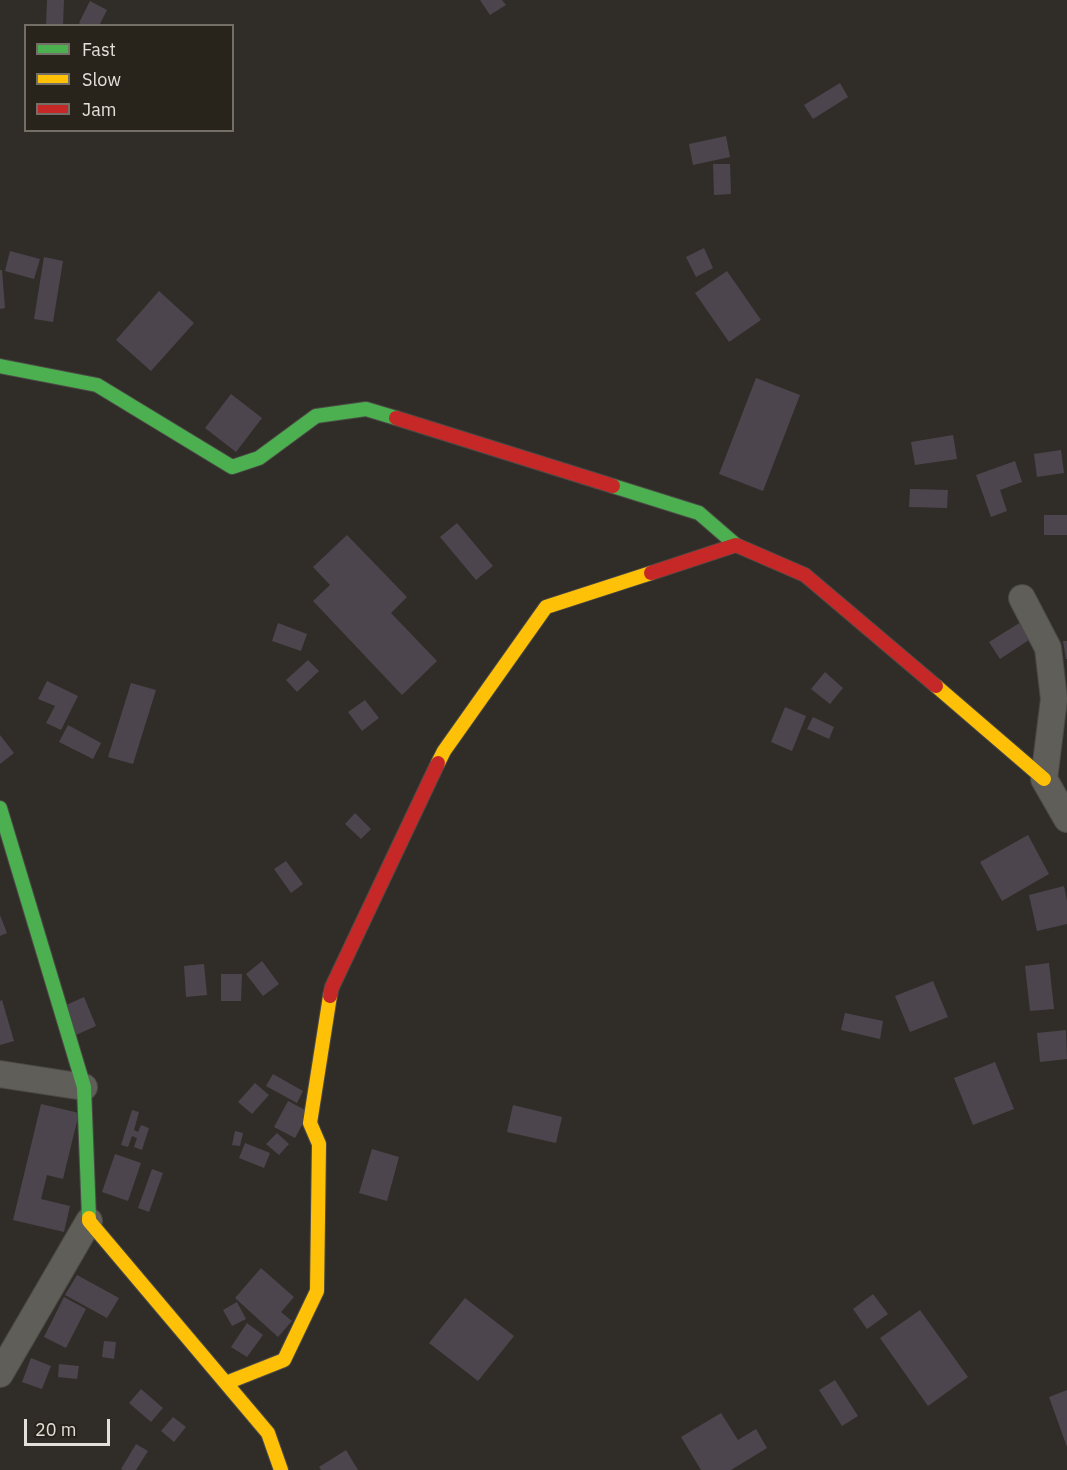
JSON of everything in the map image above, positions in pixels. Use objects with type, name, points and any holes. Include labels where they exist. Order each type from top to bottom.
[{"type":"street","points":[[0,366],[97,385],[232,467],[259,458],[316,416],[366,409],[699,513],[736,545],[805,575],[1044,779],[1067,819]]},
{"type":"street","points":[[226,1383],[284,1360],[317,1291],[319,1144],[310,1123],[332,987],[444,751],[546,607],[736,545]]},
{"type":"street","points":[[1022,597],[1048,648],[1054,699],[1044,779]]},
{"type":"street","points":[[0,808],[84,1087],[89,1221],[0,1374]]},
{"type":"street","points":[[0,1074],[84,1087]]},
{"type":"street","points":[[89,1221],[268,1433],[281,1470]]},
{"type":"building","points":[[47,0],[64,0],[63,24],[46,24]]},
{"type":"building","points":[[480,0],[502,0],[506,5],[490,15]]},
{"type":"building","points":[[90,1],[107,10],[100,24],[79,23]]},
{"type":"building","points":[[840,83],[848,97],[813,119],[804,105]]},
{"type":"building","points":[[726,136],[730,157],[693,165],[689,144]]},
{"type":"building","points":[[713,164],[730,164],[731,194],[714,195]]},
{"type":"building","points":[[704,248],[713,268],[696,277],[686,257]]},
{"type":"building","points":[[10,251],[40,259],[34,279],[5,271]]},
{"type":"building","points":[[44,257],[63,261],[53,322],[34,319]]},
{"type":"building","points":[[0,270],[2,270],[5,308],[0,309]]},
{"type":"building","points":[[727,271],[761,320],[729,342],[695,293]]},
{"type":"building","points":[[159,291],[194,323],[151,371],[116,340]]},
{"type":"building","points":[[756,378],[800,395],[763,491],[719,474]]},
{"type":"building","points":[[231,394],[262,418],[236,452],[205,428]]},
{"type":"building","points":[[953,435],[957,459],[915,465],[911,442]]},
{"type":"building","points":[[1061,450],[1064,473],[1037,477],[1034,454]]},
{"type":"building","points":[[1015,461],[1022,482],[1000,490],[1007,511],[991,517],[976,475]]},
{"type":"building","points":[[910,489],[948,490],[947,508],[909,507]]},
{"type":"building","points":[[1044,515],[1067,515],[1067,535],[1044,535]]},
{"type":"building","points":[[457,523],[493,566],[476,580],[440,537]]},
{"type":"building","points":[[347,535],[407,597],[391,613],[437,661],[402,695],[313,601],[330,585],[313,567]]},
{"type":"building","points":[[1021,622],[1032,638],[1000,659],[989,642]]},
{"type":"building","points":[[278,623],[307,634],[301,651],[272,641]]},
{"type":"building","points":[[1063,641],[1067,641],[1067,659],[1066,659]]},
{"type":"building","points":[[308,660],[319,671],[297,692],[286,680]]},
{"type":"building","points":[[825,672],[843,688],[830,704],[811,689]]},
{"type":"building","points":[[47,681],[78,696],[61,730],[46,723],[55,706],[38,699]]},
{"type":"building","points":[[131,683],[156,690],[133,764],[108,757]]},
{"type":"building","points":[[365,700],[379,718],[362,731],[348,712]]},
{"type":"building","points":[[785,707],[806,716],[792,751],[771,742]]},
{"type":"building","points":[[813,717],[834,727],[829,739],[807,729]]},
{"type":"building","points":[[68,725],[101,743],[93,759],[59,742]]},
{"type":"building","points":[[0,735],[14,753],[0,764]]},
{"type":"building","points":[[355,813],[371,829],[361,839],[345,824]]},
{"type":"building","points":[[1028,835],[1049,874],[1002,901],[980,862]]},
{"type":"building","points":[[286,861],[303,884],[291,893],[274,869]]},
{"type":"building","points":[[1064,886],[1067,901],[1067,924],[1037,931],[1029,895]]},
{"type":"building","points":[[0,915],[7,933],[0,936]]},
{"type":"building","points":[[262,961],[279,984],[263,996],[246,974]]},
{"type":"building","points":[[1049,963],[1054,1009],[1030,1011],[1025,966]]},
{"type":"building","points":[[204,964],[207,995],[186,997],[184,966]]},
{"type":"building","points":[[221,974],[242,974],[241,1001],[221,1001]]},
{"type":"building","points":[[933,981],[948,1017],[910,1032],[895,996]]},
{"type":"building","points":[[84,997],[96,1026],[76,1035],[64,1006]]},
{"type":"building","points":[[2,1000],[14,1041],[0,1045],[0,1001]]},
{"type":"building","points":[[845,1013],[883,1021],[880,1039],[841,1030]]},
{"type":"building","points":[[1066,1030],[1067,1059],[1040,1062],[1037,1033]]},
{"type":"building","points":[[995,1062],[1014,1109],[973,1125],[954,1078]]},
{"type":"building","points":[[273,1074],[303,1091],[297,1103],[266,1086]]},
{"type":"building","points":[[255,1083],[269,1095],[252,1114],[238,1102]]},
{"type":"building","points":[[288,1101],[309,1112],[295,1138],[274,1127]]},
{"type":"building","points":[[41,1104],[79,1113],[63,1179],[47,1175],[41,1199],[70,1206],[64,1232],[13,1220]]},
{"type":"building","points":[[513,1105],[562,1117],[556,1143],[507,1132]]},
{"type":"building","points":[[132,1110],[139,1112],[134,1130],[138,1132],[141,1125],[149,1128],[142,1150],[134,1147],[137,1138],[132,1136],[128,1147],[121,1145]]},
{"type":"building","points":[[235,1131],[243,1133],[240,1146],[232,1145]]},
{"type":"building","points":[[277,1133],[289,1144],[279,1155],[266,1144]]},
{"type":"building","points":[[245,1143],[270,1153],[264,1168],[239,1158]]},
{"type":"building","points":[[372,1149],[399,1157],[387,1201],[359,1193]]},
{"type":"building","points":[[115,1154],[141,1163],[128,1201],[102,1192]]},
{"type":"building","points":[[152,1169],[163,1173],[149,1212],[138,1208]]},
{"type":"building","points":[[261,1268],[294,1297],[281,1312],[292,1321],[278,1337],[235,1298]]},
{"type":"building","points":[[77,1275],[119,1298],[107,1318],[65,1295]]},
{"type":"building","points":[[873,1294],[888,1314],[867,1329],[853,1309]]},
{"type":"building","points":[[64,1297],[86,1309],[66,1348],[44,1337]]},
{"type":"building","points":[[465,1298],[514,1336],[478,1381],[429,1343]]},
{"type":"building","points":[[237,1302],[246,1319],[232,1326],[223,1310]]},
{"type":"building","points":[[920,1310],[968,1377],[928,1406],[880,1338]]},
{"type":"building","points":[[247,1323],[263,1335],[247,1357],[231,1347]]},
{"type":"building","points":[[104,1341],[116,1342],[114,1359],[102,1357]]},
{"type":"building","points":[[31,1358],[51,1366],[42,1389],[22,1382]]},
{"type":"building","points":[[59,1364],[79,1366],[77,1379],[58,1377]]},
{"type":"building","points":[[835,1380],[858,1416],[842,1426],[819,1390]]},
{"type":"building","points":[[141,1389],[163,1408],[151,1422],[129,1403]]},
{"type":"building","points":[[1067,1390],[1067,1447],[1049,1397]]},
{"type":"building","points":[[721,1413],[738,1440],[756,1429],[767,1448],[731,1470],[701,1470],[681,1437]]},
{"type":"building","points":[[173,1417],[186,1427],[174,1442],[161,1431]]},
{"type":"building","points":[[136,1444],[148,1451],[136,1470],[121,1469]]},
{"type":"building","points":[[346,1450],[358,1470],[321,1470],[319,1467]]},
{"type":"traffic: fast","points":[[0,366],[97,385],[232,467],[259,458],[316,416],[366,409],[396,418]]},
{"type":"traffic: fast","points":[[613,486],[699,513],[736,545]]},
{"type":"traffic: fast","points":[[0,808],[84,1087],[89,1218]]},
{"type":"traffic: slow","points":[[438,763],[444,751],[546,607],[651,573]]},
{"type":"traffic: slow","points":[[936,686],[1044,779]]},
{"type":"traffic: slow","points":[[226,1383],[284,1360],[317,1291],[319,1144],[310,1123],[330,996]]},
{"type":"traffic: slow","points":[[89,1218],[89,1221],[268,1433],[281,1470]]},
{"type":"traffic: jam","points":[[396,418],[613,486]]},
{"type":"traffic: jam","points":[[651,573],[736,545],[805,575],[936,686]]},
{"type":"traffic: jam","points":[[330,996],[332,987],[438,763]]}]
